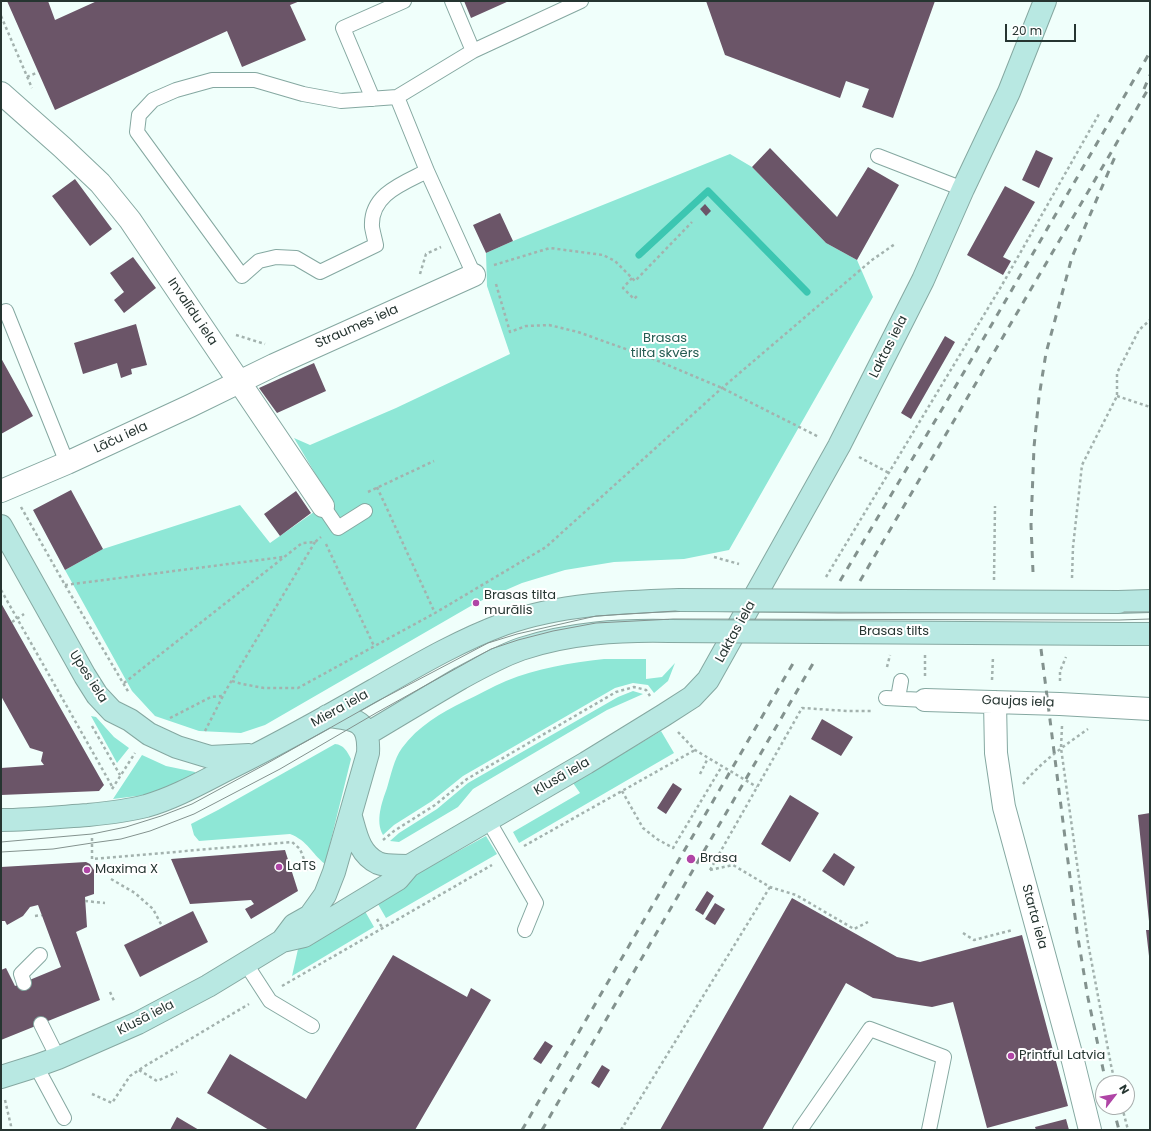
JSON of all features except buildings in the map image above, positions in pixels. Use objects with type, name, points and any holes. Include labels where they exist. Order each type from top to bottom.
[{"type":"street","name":"Laktas iela","points":[[708,680],[839,446],[922,280],[1008,92],[1045,1]]},
{"type":"street","name":"Invalīdu iela","points":[[1,93],[100,183],[130,220],[323,506]]},
{"type":"street","name":"Straumes iela","points":[[240,382],[482,270]]},
{"type":"street","name":"Lāču iela","points":[[6,489],[67,463],[240,382]]},
{"type":"street","name":"Upes iela","points":[[1,526],[85,676],[97,695],[112,711],[130,720],[149,734],[177,747],[210,757],[258,754]]},
{"type":"street","name":"Miera iela","points":[[1,820],[40,819],[117,812],[144,806],[178,795],[258,754],[434,656],[480,633],[545,612],[622,602],[680,600],[1150,602]]},
{"type":"street","name":"Brasas tilts","points":[[368,734],[436,692],[484,666],[521,649],[560,638],[587,634],[639,630],[1150,634]]},
{"type":"street","name":"Klusā iela","points":[[1,1077],[58,1058],[138,1022],[208,986],[282,941],[304,936],[398,879],[409,866],[586,763],[664,715],[692,696],[708,680]]},
{"type":"street","name":"Gaujas iela","points":[[925,700],[1060,704],[1150,709]]},
{"type":"street","name":"Starta iela","points":[[995,702],[996,753],[1004,807],[1074,1061],[1090,1130]]},
{"type":"street","points":[[327,716],[348,718],[359,723],[368,734]]},
{"type":"street","name":"Klusā iela","points":[[282,941],[294,925],[310,916],[325,895],[334,872],[368,753],[368,734]]},
{"type":"street","points":[[350,817],[357,840],[368,856],[378,863],[409,866]]},
{"type":"lane","points":[[373,99],[343,28],[404,1]]},
{"type":"lane","points":[[452,1],[473,51]]},
{"type":"lane","points":[[427,172],[394,188],[380,200],[375,210],[372,226],[376,246],[320,272],[296,258],[276,257],[259,261],[242,276],[137,132],[139,115],[153,100],[176,90],[212,80],[255,80],[303,94],[342,100],[397,97],[473,51],[581,1]]},
{"type":"lane","points":[[397,97],[427,172],[482,270]]},
{"type":"lane","points":[[878,156],[963,189]]},
{"type":"lane","points":[[6,311],[67,463]]},
{"type":"lane","name":"Invalīdu iela","points":[[323,506],[338,528],[365,511]]},
{"type":"lane","name":"Gaujas iela","points":[[901,681],[892,698],[925,700]]},
{"type":"lane","points":[[488,820],[536,903],[525,930]]},
{"type":"lane","points":[[24,983],[21,974],[40,955]]},
{"type":"lane","points":[[246,964],[270,1001],[312,1026]]},
{"type":"lane","points":[[41,1024],[58,1058]]},
{"type":"lane","points":[[800,1130],[870,1029],[944,1057],[929,1130]]},
{"type":"lane","points":[[36,1066],[64,1118]]},
{"type":"path","points":[[1,16],[35,95]]},
{"type":"path","points":[[27,77],[38,72]]},
{"type":"path","points":[[825,579],[1002,284],[1100,114]]},
{"type":"path","points":[[482,270],[550,248],[603,255],[615,261],[635,281],[692,222]]},
{"type":"path","points":[[232,681],[264,688],[298,688],[435,613],[546,547],[722,388],[872,260],[895,244]]},
{"type":"path","points":[[632,278],[623,288],[634,299],[637,296]]},
{"type":"path","points":[[495,281],[510,332],[526,326],[549,326],[578,332],[651,358],[722,388],[807,432],[839,446],[889,473]]},
{"type":"path","points":[[1072,580],[1073,547],[1082,465],[1117,396],[1117,373],[1139,330],[1150,320]]},
{"type":"path","points":[[1117,396],[1150,408]]},
{"type":"path","points":[[365,511],[360,496],[434,461]]},
{"type":"path","points":[[377,488],[435,613]]},
{"type":"path","points":[[6,489],[130,694]]},
{"type":"path","points":[[202,737],[223,696],[315,542],[322,536],[374,646]]},
{"type":"path","points":[[124,683],[302,543],[315,542]]},
{"type":"path","points":[[65,585],[284,557]]},
{"type":"path","points":[[714,557],[739,564]]},
{"type":"path","points":[[1,590],[113,788]]},
{"type":"path","points":[[12,622],[28,612]]},
{"type":"path","points":[[380,843],[394,831],[435,805],[467,779],[616,692],[634,687],[646,690],[651,698]]},
{"type":"path","points":[[167,721],[211,697],[223,696]]},
{"type":"path","points":[[868,922],[854,929],[796,895],[770,887],[733,865],[710,870],[802,708],[848,711],[879,711]]},
{"type":"path","points":[[1062,725],[1061,748],[1088,943],[1114,1075]]},
{"type":"path","points":[[1004,807],[1031,775],[1061,748],[1089,728]]},
{"type":"path","points":[[676,730],[694,750],[757,787]]},
{"type":"path","points":[[92,1094],[112,1103],[130,1076],[138,1070],[265,995],[383,929],[694,750]]},
{"type":"path","points":[[700,774],[708,758]]},
{"type":"path","points":[[622,791],[643,828],[657,839],[673,848],[722,766]]},
{"type":"path","points":[[92,859],[292,842],[300,849],[308,869]]},
{"type":"path","points":[[110,879],[135,893],[153,909],[162,926]]},
{"type":"path","points":[[621,1130],[770,887]]},
{"type":"path","points":[[85,901],[105,903]]},
{"type":"path","points":[[35,916],[42,915]]},
{"type":"path","points":[[963,933],[974,940],[1035,924]]},
{"type":"path","points":[[110,992],[115,1003]]},
{"type":"path","points":[[138,1070],[157,1081],[177,1072]]},
{"type":"path","points":[[5,1100],[11,1130]]},
{"type":"path","points":[[1124,1115],[1128,1130]]},
{"type":"green space","name":"Brasas tilta skvērs","points":[[730,154],[752,167],[826,243],[857,260],[873,297],[729,550],[684,559],[614,562],[565,570],[522,583],[476,603],[265,725],[241,733],[199,731],[155,716],[132,691],[65,570],[103,549],[240,505],[270,543],[331,500],[294,438],[310,445],[396,408],[510,354],[487,286],[486,253]]},
{"type":"green space","points":[[604,659],[646,659],[646,679],[662,677],[675,663],[668,681],[654,693],[648,685],[633,683],[615,688],[463,776],[432,801],[394,825],[383,835],[379,818],[383,799],[399,752],[415,733],[439,715],[501,683],[518,676],[579,662]]},
{"type":"green space","points":[[633,691],[643,694],[607,710],[473,789],[458,807],[399,842],[390,841],[399,833],[437,809],[468,783],[618,697]]},
{"type":"green space","points":[[91,716],[96,717],[114,737],[129,748],[117,763]]},
{"type":"green space","points":[[661,731],[674,753],[519,843],[513,832],[580,793],[573,783]]},
{"type":"green space","points":[[335,744],[343,747],[351,759],[325,864],[301,840],[290,834],[199,841],[194,835],[191,824]]},
{"type":"green space","points":[[142,755],[166,766],[195,772],[196,775],[171,787],[145,795],[113,799]]},
{"type":"green space","points":[[486,836],[497,854],[386,918],[375,899]]},
{"type":"green space","points":[[362,906],[374,927],[292,976],[298,949],[334,927]]},
{"type":"waterway","points":[[639,255],[708,191],[807,292]]},
{"type":"tram line","points":[[1,842],[92,834],[126,827],[161,816],[192,804],[376,702],[488,643],[517,634],[596,616],[676,611],[838,613],[1150,612]]},
{"type":"tram line","points":[[1,852],[53,849],[121,839],[150,831],[194,814],[280,769],[376,713],[491,649],[553,631],[596,623],[673,619],[1150,619]]},
{"type":"railway","points":[[840,581],[967,367],[1150,52]]},
{"type":"railway","points":[[1144,89],[1150,75]]},
{"type":"railway","points":[[860,581],[1150,86]]},
{"type":"railway","points":[[1033,572],[1031,525],[1034,447],[1039,397],[1046,353],[1072,257],[1117,152]]},
{"type":"railway","points":[[1041,649],[1077,932],[1088,998],[1104,1075]]},
{"type":"railway","points":[[522,1130],[795,660]]},
{"type":"railway","points":[[542,1130],[815,660]]},
{"type":"railway","points":[[1115,1115],[1119,1130]]},
{"type":"place","name":"Brasas tilta murālis","points":[[476,603]]},
{"type":"place","name":"Brasa","points":[[691,859]]},
{"type":"place","name":"LaTS","points":[[279,867]]},
{"type":"place","name":"Maxima X","points":[[87,870]]},
{"type":"place","name":"Printful Latvia","points":[[1011,1056]]}]
